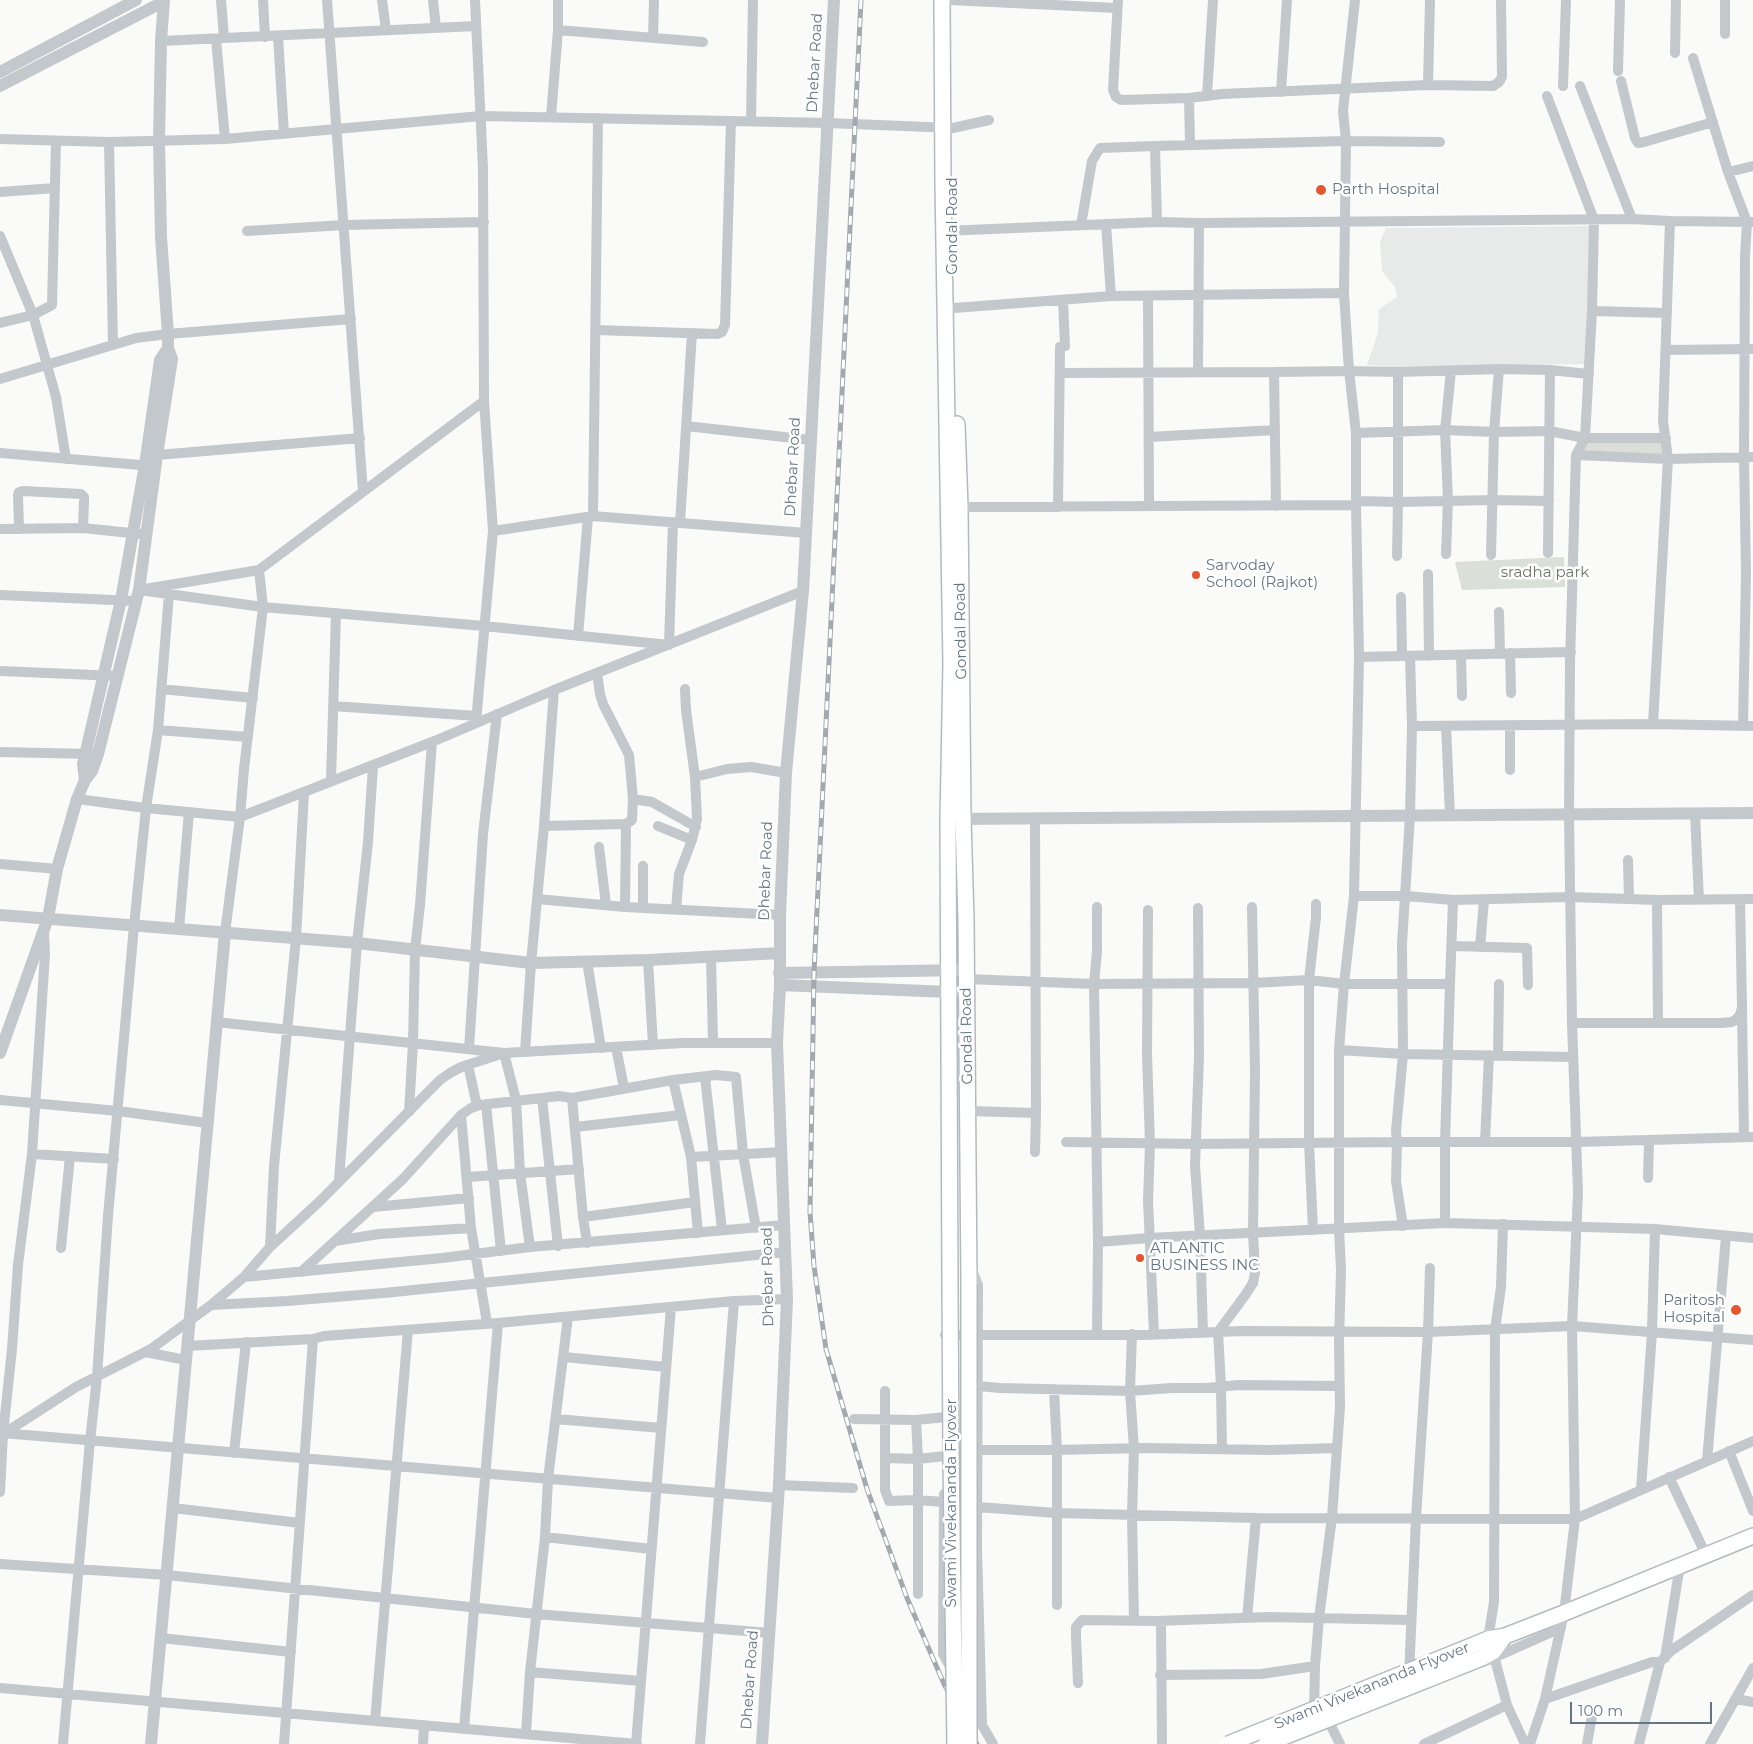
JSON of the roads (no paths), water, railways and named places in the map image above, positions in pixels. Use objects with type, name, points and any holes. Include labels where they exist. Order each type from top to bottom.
[{"type":"main road","name":"Gondal Road","points":[[942,0],[948,127]]},
{"type":"main road","name":"Gondal Road","points":[[950,0],[948,127],[951,664],[955,819],[967,980],[969,1262]]},
{"type":"main road","name":"Gondal Road","points":[[949,231],[954,308],[960,507],[955,819],[949,971],[950,1262]]},
{"type":"main road","name":"Swami Vivekananda Flyover","points":[[950,1262],[955,1744]]},
{"type":"main road","name":"Swami Vivekananda Flyover","points":[[969,1262],[969,1744]]},
{"type":"main road","points":[[1487,1650],[1504,1636],[1753,1536]]},
{"type":"main road","name":"Swami Vivekananda Flyover","points":[[1228,1744],[1487,1650]]},
{"type":"main road","name":"Swami Vivekananda Flyover","points":[[1266,1744],[1487,1650]]},
{"type":"street","points":[[0,72],[136,0]]},
{"type":"street","points":[[222,0],[220,39],[225,139]]},
{"type":"street","points":[[263,0],[265,37]]},
{"type":"street","points":[[328,0],[363,492]]},
{"type":"street","points":[[382,0],[386,30]]},
{"type":"street","points":[[433,0],[436,28]]},
{"type":"street","points":[[475,0],[484,168],[484,401],[493,531],[476,719]]},
{"type":"street","points":[[552,118],[558,30],[558,0]]},
{"type":"street","points":[[653,38],[654,0]]},
{"type":"street","points":[[751,121],[753,0]]},
{"type":"street","name":"Dhebar Road","points":[[762,1744],[779,1485],[787,1298],[777,1042],[780,916],[786,773],[803,591],[834,0]]},
{"type":"street","points":[[950,0],[1117,4],[1113,90],[1116,97],[1121,100],[1428,85],[1493,86],[1502,77],[1501,0]]},
{"type":"street","points":[[1207,96],[1213,0]]},
{"type":"street","points":[[1281,92],[1287,0]]},
{"type":"street","points":[[1314,1731],[1318,1618],[1332,1517],[1340,1407],[1339,1050],[1354,896],[1359,657],[1356,434],[1349,371],[1344,293],[1346,141],[1343,111],[1355,0]]},
{"type":"street","points":[[1428,85],[1430,0]]},
{"type":"street","points":[[1563,86],[1566,0]]},
{"type":"street","points":[[1620,0],[1619,76],[1635,138],[1638,142],[1644,142],[1713,122]]},
{"type":"street","points":[[1674,52],[1676,0]]},
{"type":"street","points":[[1725,0],[1725,34]]},
{"type":"street","points":[[0,1053],[46,924],[57,868],[77,799],[85,780],[92,771],[92,754],[104,676],[121,600],[132,533],[152,462],[172,359],[168,348],[161,237],[159,140],[163,1]]},
{"type":"street","points":[[0,86],[163,1]]},
{"type":"street","points":[[161,42],[476,26]]},
{"type":"street","points":[[558,30],[703,42]]},
{"type":"street","points":[[278,36],[284,134]]},
{"type":"street","points":[[1412,726],[1653,724],[1748,726],[1746,574],[1749,349],[1745,256],[1750,222],[1728,172],[1693,58]]},
{"type":"street","points":[[1580,86],[1632,219]]},
{"type":"street","points":[[1530,1744],[1545,1699],[1564,1613],[1575,1519],[1572,1326],[1575,1226],[1578,1193],[1572,1023],[1568,814],[1576,455],[1585,438],[1592,311],[1594,220],[1547,96]]},
{"type":"street","points":[[1189,98],[1190,144]]},
{"type":"street","points":[[0,139],[109,142],[225,139],[481,116],[948,127],[989,120]]},
{"type":"street","points":[[578,636],[590,516],[598,118]]},
{"type":"street","points":[[595,330],[717,334],[722,332],[725,326],[731,121]]},
{"type":"street","points":[[0,323],[33,315],[52,305],[56,141]]},
{"type":"street","points":[[1082,225],[1092,160],[1100,148],[1346,141],[1440,142]]},
{"type":"street","points":[[109,142],[113,345]]},
{"type":"street","points":[[1155,146],[1156,222]]},
{"type":"street","points":[[1728,172],[1753,166]]},
{"type":"street","points":[[0,192],[55,188]]},
{"type":"street","points":[[949,231],[1156,222],[1632,219],[1750,222]]},
{"type":"street","points":[[1653,724],[1668,459],[1663,421],[1670,221]]},
{"type":"street","points":[[247,230],[344,225],[484,222]]},
{"type":"street","points":[[1198,372],[1199,223]]},
{"type":"street","points":[[1106,224],[1111,296]]},
{"type":"street","points":[[0,236],[33,315],[58,405],[66,459]]},
{"type":"street","points":[[954,308],[1111,296],[1344,293]]},
{"type":"street","points":[[1148,296],[1150,372],[1148,506]]},
{"type":"street","points":[[1058,507],[1060,346],[1065,346],[1063,300]]},
{"type":"street","points":[[1592,311],[1667,313]]},
{"type":"street","points":[[0,379],[136,338],[351,319]]},
{"type":"street","points":[[669,645],[676,523],[686,426],[692,333]]},
{"type":"street","points":[[1666,350],[1749,349]]},
{"type":"street","points":[[1060,373],[1398,372],[1500,369],[1550,370],[1589,374]]},
{"type":"street","points":[[1491,556],[1494,500],[1494,432],[1500,369]]},
{"type":"street","points":[[1548,553],[1550,370]]},
{"type":"street","points":[[1446,554],[1448,501],[1445,430],[1451,371]]},
{"type":"street","points":[[1274,372],[1276,506]]},
{"type":"street","points":[[1397,556],[1398,372]]},
{"type":"street","points":[[0,595],[121,600],[258,570],[484,401]]},
{"type":"street","points":[[686,426],[811,440]]},
{"type":"street","points":[[1149,437],[1275,430]]},
{"type":"street","points":[[1356,434],[1445,430],[1494,432],[1549,431],[1585,438],[1666,438]]},
{"type":"street","points":[[0,453],[66,459],[152,462],[360,438]]},
{"type":"street","points":[[1576,455],[1668,459],[1749,457]]},
{"type":"street","points":[[92,754],[118,676],[137,596],[146,534],[152,462]]},
{"type":"street","points":[[19,529],[18,496],[19,492],[23,491],[81,494],[84,497],[83,528]]},
{"type":"street","points":[[960,507],[1276,506],[1494,500],[1548,501]]},
{"type":"street","points":[[493,531],[590,516],[806,533]]},
{"type":"street","points":[[0,529],[83,528],[146,534]]},
{"type":"street","points":[[151,1744],[224,933],[240,817],[263,607],[258,570]]},
{"type":"street","points":[[1428,574],[1429,656]]},
{"type":"street","points":[[77,799],[240,817],[432,742],[476,719],[497,714],[803,591]]},
{"type":"street","points":[[137,596],[169,594],[263,607],[484,626],[669,645]]},
{"type":"street","points":[[64,1744],[78,1569],[97,1377],[108,1216],[134,926],[146,808],[158,730],[169,594]]},
{"type":"street","points":[[1401,597],[1412,726],[1410,816],[1402,944],[1403,1054],[1396,1131],[1396,1181],[1403,1226]]},
{"type":"street","points":[[1499,612],[1511,693]]},
{"type":"street","points":[[331,780],[336,613]]},
{"type":"street","points":[[1359,657],[1571,652]]},
{"type":"street","points":[[1461,655],[1462,696]]},
{"type":"street","points":[[0,671],[118,676]]},
{"type":"street","points":[[544,826],[626,824],[632,820],[633,799],[629,755],[603,704],[597,673]]},
{"type":"street","points":[[161,689],[252,698]]},
{"type":"street","points":[[676,909],[679,874],[696,828],[697,819],[685,689]]},
{"type":"street","points":[[525,1052],[554,690]]},
{"type":"street","points":[[333,706],[476,719]]},
{"type":"street","points":[[469,1049],[483,834],[497,714]]},
{"type":"street","points":[[1446,726],[1450,815]]},
{"type":"street","points":[[1510,726],[1510,770]]},
{"type":"street","points":[[158,730],[248,737]]},
{"type":"street","points":[[409,1112],[415,950],[432,742]]},
{"type":"street","points":[[0,752],[92,754]]},
{"type":"street","points":[[340,1180],[356,943],[368,842],[373,766]]},
{"type":"street","points":[[694,777],[727,769],[751,766],[786,773]]},
{"type":"street","points":[[270,1247],[274,1166],[296,938],[304,793]]},
{"type":"street","points":[[633,799],[652,802],[696,828]]},
{"type":"street","points":[[179,929],[189,812]]},
{"type":"street","points":[[955,819],[1753,813]]},
{"type":"street","points":[[1695,814],[1699,900]]},
{"type":"street","points":[[1035,818],[1035,1152]]},
{"type":"street","points":[[625,907],[626,824]]},
{"type":"street","points":[[658,826],[692,840]]},
{"type":"street","points":[[599,847],[606,905]]},
{"type":"street","points":[[1628,860],[1628,899]]},
{"type":"street","points":[[0,864],[57,868]]},
{"type":"street","points":[[643,866],[643,908]]},
{"type":"street","points":[[1354,896],[1406,896],[1453,900],[1571,897],[1656,900],[1753,899]]},
{"type":"street","points":[[538,898],[625,907],[780,916]]},
{"type":"street","points":[[1066,1142],[1096,1144],[1196,1144],[1577,1142],[1748,1137],[1742,1008],[1740,899]]},
{"type":"street","points":[[1446,1223],[1445,1142],[1453,900]]},
{"type":"street","points":[[1480,947],[1484,900]]},
{"type":"street","points":[[1656,900],[1658,1023]]},
{"type":"street","points":[[1313,1230],[1309,1143],[1309,980],[1316,904]]},
{"type":"street","points":[[1097,1334],[1098,1242],[1094,984],[1098,907]]},
{"type":"street","points":[[1222,1448],[1222,1386],[1220,1381],[1218,1332],[1253,1283],[1255,1273],[1253,1233],[1252,907]]},
{"type":"street","points":[[1198,908],[1200,983],[1195,1165],[1200,1236],[1203,1333]]},
{"type":"street","points":[[1148,910],[1150,1238],[1154,1334]]},
{"type":"street","points":[[0,915],[46,924],[134,926],[296,938],[531,962],[648,960],[780,953]]},
{"type":"street","points":[[0,1492],[2,1433],[12,1349],[18,1265],[32,1154],[34,1103],[46,954],[46,924]]},
{"type":"street","points":[[1452,946],[1527,948],[1528,984]]},
{"type":"street","points":[[712,956],[714,1043]]},
{"type":"street","points":[[648,960],[653,1044]]},
{"type":"street","points":[[587,961],[601,1048]]},
{"type":"street","points":[[780,979],[949,971],[967,980],[1094,984],[1253,983],[1309,980],[1344,984],[1450,984]]},
{"type":"street","points":[[780,979],[949,992],[967,980]]},
{"type":"street","points":[[1485,1142],[1499,984]]},
{"type":"street","points":[[1572,1023],[1732,1022],[1739,1017],[1742,1008]]},
{"type":"street","points":[[216,1022],[504,1053],[653,1044],[777,1042]]},
{"type":"street","points":[[616,1047],[624,1088]]},
{"type":"street","points":[[1339,1050],[1403,1054],[1573,1057]]},
{"type":"street","points":[[2,1433],[76,1387],[145,1352],[190,1321],[244,1277],[270,1247],[319,1202],[450,1073],[504,1053]]},
{"type":"street","points":[[504,1053],[516,1100],[520,1173],[530,1247]]},
{"type":"street","points":[[468,1065],[481,1105],[493,1176],[501,1251]]},
{"type":"street","points":[[301,1272],[403,1179],[462,1115],[471,1108],[516,1100],[559,1096],[572,1098],[673,1080],[716,1076],[736,1077],[743,1154],[756,1228]]},
{"type":"street","points":[[705,1077],[722,1230]]},
{"type":"street","points":[[673,1080],[690,1157],[698,1233]]},
{"type":"street","points":[[542,1098],[558,1246]]},
{"type":"street","points":[[572,1098],[587,1243]]},
{"type":"street","points":[[0,1100],[118,1111],[207,1123]]},
{"type":"street","points":[[968,1111],[1036,1113]]},
{"type":"street","points":[[462,1115],[474,1254],[487,1323]]},
{"type":"street","points":[[576,1127],[681,1115]]},
{"type":"street","points":[[1648,1140],[1648,1178]]},
{"type":"street","points":[[690,1157],[782,1152]]},
{"type":"street","points":[[32,1154],[114,1159]]},
{"type":"street","points":[[61,1248],[70,1156]]},
{"type":"street","points":[[468,1177],[579,1170]]},
{"type":"street","points":[[372,1207],[469,1198]]},
{"type":"street","points":[[583,1217],[696,1202]]},
{"type":"street","points":[[1098,1242],[1446,1223],[1655,1229],[1753,1238]]},
{"type":"street","points":[[1503,1224],[1501,1287],[1495,1330],[1494,1602],[1487,1650],[1507,1706],[1525,1744]]},
{"type":"street","points":[[244,1277],[530,1247],[784,1225]]},
{"type":"street","points":[[335,1241],[379,1234],[471,1228]]},
{"type":"street","points":[[1641,1489],[1652,1332],[1655,1229]]},
{"type":"street","points":[[1706,1461],[1726,1236]]},
{"type":"street","points":[[211,1305],[384,1293],[786,1252]]},
{"type":"street","points":[[950,1262],[943,1282],[946,1417],[943,1654],[993,1744]]},
{"type":"street","points":[[969,1262],[978,1286],[977,1550],[982,1725]]},
{"type":"street","points":[[1409,1692],[1416,1518],[1428,1332],[1430,1268]]},
{"type":"street","points":[[187,1346],[313,1339],[324,1336],[787,1298]]},
{"type":"street","points":[[700,1744],[734,1301]]},
{"type":"street","points":[[0,1688],[526,1734],[576,1741],[636,1744],[670,1307]]},
{"type":"street","points":[[526,1734],[548,1479],[568,1317]]},
{"type":"street","points":[[464,1729],[498,1323]]},
{"type":"street","points":[[944,1336],[977,1334],[1218,1332],[1428,1332],[1572,1326],[1753,1340]]},
{"type":"street","points":[[375,1721],[408,1330]]},
{"type":"street","points":[[1132,1334],[1130,1391],[1134,1448],[1132,1515],[1134,1620]]},
{"type":"street","points":[[284,1744],[313,1339]]},
{"type":"street","points":[[234,1453],[246,1342]]},
{"type":"street","points":[[145,1352],[186,1360]]},
{"type":"street","points":[[564,1357],[666,1367]]},
{"type":"street","points":[[978,1386],[1130,1391],[1222,1386],[1340,1386]]},
{"type":"street","points":[[1054,1389],[1058,1605]]},
{"type":"street","points":[[885,1390],[885,1490],[889,1501],[917,1500],[944,1502]]},
{"type":"street","points":[[854,1419],[916,1420],[946,1417]]},
{"type":"street","points":[[556,1419],[661,1428]]},
{"type":"street","points":[[916,1420],[918,1459],[918,1594]]},
{"type":"street","points":[[2,1433],[778,1498]]},
{"type":"street","points":[[978,1507],[1056,1514],[1256,1518],[1575,1519],[1753,1441]]},
{"type":"street","points":[[977,1450],[1222,1448],[1271,1450],[1336,1448]]},
{"type":"street","points":[[1729,1451],[1753,1511]]},
{"type":"street","points":[[886,1458],[918,1459],[945,1456]]},
{"type":"street","points":[[1670,1476],[1706,1555]]},
{"type":"street","points":[[779,1485],[853,1488]]},
{"type":"street","points":[[173,1508],[300,1523]]},
{"type":"street","points":[[1247,1618],[1256,1518]]},
{"type":"street","points":[[544,1537],[651,1549]]},
{"type":"street","points":[[0,1564],[166,1576],[536,1614],[770,1633]]},
{"type":"street","points":[[1639,1744],[1663,1660],[1680,1565]]},
{"type":"street","points":[[1545,1699],[1652,1662],[1663,1660],[1672,1650],[1753,1595]]},
{"type":"street","points":[[1078,1683],[1076,1636],[1079,1624],[1088,1620],[1161,1621],[1318,1618],[1412,1620]]},
{"type":"street","points":[[1161,1621],[1162,1744]]},
{"type":"street","points":[[1282,1744],[1409,1692],[1487,1650],[1561,1628]]},
{"type":"street","points":[[161,1638],[291,1652]]},
{"type":"street","points":[[1160,1675],[1261,1674],[1315,1666]]},
{"type":"street","points":[[1710,1744],[1753,1668]]},
{"type":"street","points":[[530,1672],[641,1681]]},
{"type":"street","points":[[1736,1699],[1753,1702]]},
{"type":"street","points":[[1424,1744],[1507,1706]]},
{"type":"street","points":[[1587,1744],[1592,1716]]},
{"type":"street","points":[[1330,1724],[1340,1744]]},
{"type":"street","points":[[423,1744],[424,1725]]},
{"type":"railway","points":[[861,0],[814,972],[810,1212],[814,1266],[826,1349],[867,1489],[907,1598],[944,1684],[977,1744]]},
{"type":"place","name":"Parth Hospital","points":[[1321,190]]},
{"type":"place","name":"Sarvoday School (Rajkot)","points":[[1196,575]]},
{"type":"place","name":"ATLANTIC BUSINESS INC","points":[[1140,1258]]},
{"type":"place","name":"Paritosh Hospital","points":[[1736,1310]]},
{"type":"park label","name":"sradha park","points":[[1545,573]]}]
